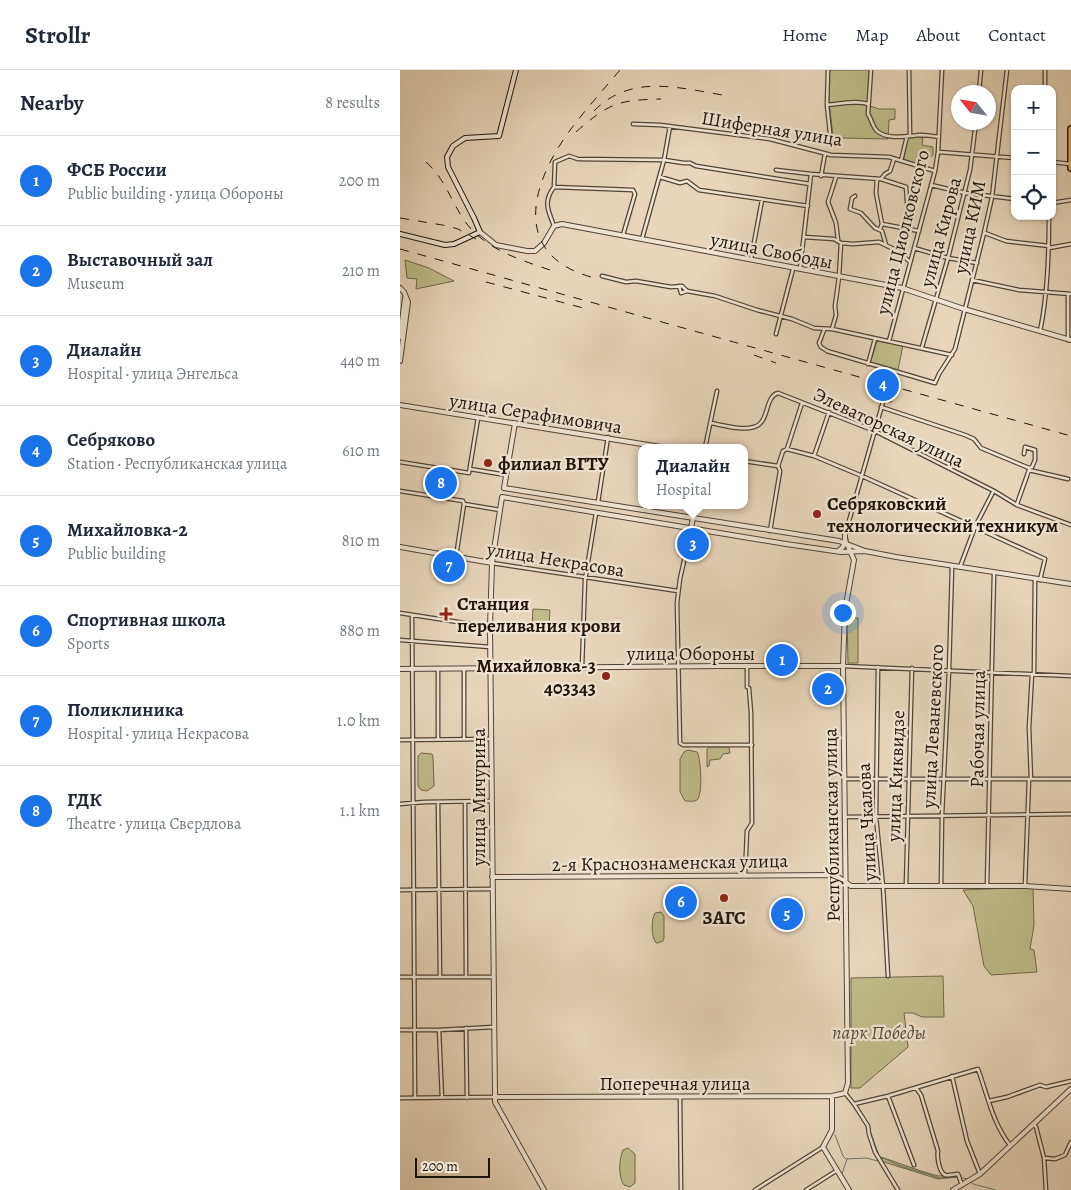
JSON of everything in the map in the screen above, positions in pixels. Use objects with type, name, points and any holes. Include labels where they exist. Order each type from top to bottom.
[{"type":"main road","points":[[1071,129],[1071,168]]},
{"type":"street","points":[[516,70],[500,136],[474,137],[459,141],[453,146],[448,157],[448,167],[480,232],[496,245],[527,251],[535,251],[543,245],[554,226],[547,203],[554,187],[555,162],[569,156],[583,159],[664,160],[684,164],[690,163],[696,166],[810,184]]},
{"type":"street","points":[[828,70],[827,105],[830,133]]},
{"type":"street","points":[[871,70],[868,114],[871,118],[871,123],[878,132],[884,135],[939,137]]},
{"type":"street","points":[[902,161],[908,136],[909,70]]},
{"type":"street","name":"улица Циолковского","points":[[888,341],[935,171],[938,152],[942,70]]},
{"type":"street","points":[[980,85],[981,70]]},
{"type":"street","name":"улица КИМ","points":[[868,364],[935,383],[952,354],[977,263],[992,197],[1008,70]]},
{"type":"street","points":[[1045,70],[1046,85]]},
{"type":"street","points":[[827,105],[859,101],[868,104]]},
{"type":"street","name":"Шиферная улица","points":[[633,124],[670,126],[770,139],[825,154],[889,157],[935,171]]},
{"type":"street","points":[[642,240],[660,177],[670,126]]},
{"type":"street","name":"улица Кирова","points":[[922,347],[965,192],[973,155],[975,130]]},
{"type":"street","points":[[938,152],[1011,158]]},
{"type":"street","points":[[821,176],[825,154]]},
{"type":"street","points":[[881,179],[884,174],[890,171],[894,159]]},
{"type":"street","points":[[1056,162],[1070,164]]},
{"type":"street","points":[[776,170],[821,176],[881,179],[906,187],[909,229]]},
{"type":"street","points":[[800,270],[811,174]]},
{"type":"street","points":[[660,177],[680,183],[687,181],[699,190],[808,206]]},
{"type":"street","points":[[832,329],[836,315],[839,241],[836,223],[828,202],[837,177]]},
{"type":"street","points":[[877,179],[876,193],[882,224],[880,230]]},
{"type":"street","points":[[931,185],[1011,199]]},
{"type":"street","points":[[554,187],[634,191],[635,194],[623,237]]},
{"type":"street","points":[[855,196],[852,198],[850,209],[861,213],[875,228],[884,234],[886,245]]},
{"type":"street","points":[[751,261],[762,200]]},
{"type":"street","points":[[1056,202],[1071,200]]},
{"type":"street","points":[[1040,331],[1049,247],[1049,220]]},
{"type":"street","name":"улица Свободы","points":[[554,226],[562,224],[792,269],[902,288],[964,310],[1070,340]]},
{"type":"street","points":[[882,224],[919,231]]},
{"type":"street","points":[[400,234],[445,244],[454,244],[480,232]]},
{"type":"street","points":[[984,233],[1006,242],[1049,247],[1071,244]]},
{"type":"street","points":[[804,237],[862,244],[874,242],[898,251],[910,262]]},
{"type":"street","points":[[914,248],[948,258],[977,263]]},
{"type":"street","points":[[776,334],[792,269]]},
{"type":"street","points":[[602,276],[626,282],[636,281],[670,287],[682,286],[687,292]]},
{"type":"street","points":[[972,280],[1019,290],[1069,294],[1070,340]]},
{"type":"street","points":[[678,286],[680,293],[687,292],[715,296],[810,327],[824,330],[832,329],[952,354]]},
{"type":"street","points":[[400,288],[408,302],[400,361]]},
{"type":"street","points":[[400,337],[406,296]]},
{"type":"street","points":[[824,330],[819,343],[823,349],[868,364],[875,338]]},
{"type":"street","points":[[706,444],[717,391]]},
{"type":"street","name":"Элеваторская улица","points":[[710,423],[753,428],[759,425],[772,396],[778,393],[875,431],[994,491],[1017,505],[1071,525]]},
{"type":"street","points":[[854,560],[846,544],[845,535],[881,407],[884,399],[890,400]]},
{"type":"street","points":[[770,531],[780,471],[778,466],[783,451],[787,449],[802,402]]},
{"type":"street","name":"улица Серафимовича","points":[[400,405],[646,444]]},
{"type":"street","points":[[881,407],[965,435],[974,440],[981,448],[1029,469],[1068,478]]},
{"type":"street","points":[[814,456],[829,412]]},
{"type":"street","points":[[400,462],[469,473],[478,417]]},
{"type":"street","points":[[515,423],[504,488],[638,509]]},
{"type":"street","points":[[582,667],[585,577],[608,437]]},
{"type":"street","points":[[1017,505],[1029,469],[1035,460],[1035,450],[1032,448],[1025,447],[1024,454]]},
{"type":"street","points":[[787,449],[814,456],[862,476],[1045,559],[1038,580],[1029,728],[1030,779],[1025,886]]},
{"type":"street","points":[[748,462],[778,466]]},
{"type":"street","points":[[470,469],[506,475]]},
{"type":"street","points":[[400,491],[463,501],[464,504],[500,510]]},
{"type":"street","points":[[960,568],[975,528],[994,491]]},
{"type":"street","name":"улица Мичурина","points":[[495,1097],[490,627],[492,563],[502,498],[596,513]]},
{"type":"street","points":[[456,557],[464,504]]},
{"type":"street","points":[[640,509],[839,541],[866,551],[952,567],[1071,584]]},
{"type":"street","points":[[694,509],[678,591],[680,743],[682,745],[752,745]]},
{"type":"street","points":[[596,513],[838,551],[866,551]]},
{"type":"street","points":[[839,541],[845,535]]},
{"type":"street","points":[[838,551],[841,547],[839,541]]},
{"type":"street","points":[[838,551],[846,544]]},
{"type":"street","name":"улица Некрасова","points":[[400,547],[678,591]]},
{"type":"street","points":[[854,560],[856,556],[866,551]]},
{"type":"street","name":"Республиканская улица","points":[[845,1093],[848,1084],[843,666],[845,610],[854,560]]},
{"type":"street","name":"улица Леваневского","points":[[941,886],[942,815],[950,671],[952,567]]},
{"type":"street","name":"Рабочая улица","points":[[987,886],[994,573]]},
{"type":"street","points":[[400,613],[490,627]]},
{"type":"street","points":[[412,615],[415,1098]]},
{"type":"street","points":[[400,640],[490,647]]},
{"type":"street","points":[[745,875],[747,831],[752,823],[751,697],[747,687],[747,666]]},
{"type":"street","name":"улица Обороны","points":[[400,669],[843,666],[1071,676]]},
{"type":"street","name":"улица Чкалова","points":[[878,667],[876,817],[883,886],[888,976]]},
{"type":"street","name":"улица Киквидзе","points":[[906,886],[912,668]]},
{"type":"street","points":[[438,669],[438,739]]},
{"type":"street","points":[[464,669],[464,739]]},
{"type":"street","points":[[400,740],[491,739]]},
{"type":"street","points":[[844,779],[1071,779]]},
{"type":"street","points":[[400,804],[492,801]]},
{"type":"street","points":[[438,802],[440,977]]},
{"type":"street","points":[[464,802],[466,977]]},
{"type":"street","points":[[844,817],[1071,814]]},
{"type":"street","points":[[834,874],[840,874],[845,869]]},
{"type":"street","points":[[834,874],[851,886],[1025,886],[1071,889]]},
{"type":"street","name":"2-я Краснознаменская улица","points":[[492,877],[834,874]]},
{"type":"street","points":[[845,892],[851,886]]},
{"type":"street","points":[[400,890],[492,890]]},
{"type":"street","points":[[400,977],[493,977]]},
{"type":"street","points":[[400,1030],[493,1027]]},
{"type":"street","points":[[466,1028],[467,1098]]},
{"type":"street","points":[[439,1030],[442,1098]]},
{"type":"street","points":[[854,1104],[888,1096],[978,1069],[1004,1138],[1011,1146]]},
{"type":"street","points":[[952,1076],[967,1141],[980,1174]]},
{"type":"street","points":[[989,1101],[1040,1086],[1046,1087],[1071,1081]]},
{"type":"street","points":[[916,1088],[921,1095],[938,1151],[937,1158],[943,1173],[946,1175],[958,1174],[962,1185]]},
{"type":"street","points":[[953,1190],[980,1174],[1071,1089]]},
{"type":"street","points":[[845,1093],[868,1126],[874,1152],[898,1190]]},
{"type":"street","name":"Поперечная улица","points":[[495,1097],[832,1096],[845,1093]]},
{"type":"street","points":[[755,1190],[823,1147],[832,1130],[832,1096]]},
{"type":"street","points":[[888,1096],[914,1165]]},
{"type":"street","points":[[400,1098],[495,1097],[495,1102],[544,1190]]},
{"type":"street","points":[[680,1097],[681,1190]]},
{"type":"street","points":[[1034,1125],[1044,1158],[1046,1190]]},
{"type":"street","points":[[1044,1158],[1055,1159],[1065,1155],[1071,1142]]},
{"type":"street","points":[[823,1147],[849,1190]]},
{"type":"street","points":[[806,1190],[836,1170]]},
{"type":"green space","points":[[829,70],[870,70],[870,106],[879,109],[895,109],[895,119],[889,120],[888,139],[842,138],[833,136],[829,102]]},
{"type":"green space","points":[[907,138],[923,138],[922,145],[933,147],[933,155],[921,164],[908,163],[904,159]]},
{"type":"green space","points":[[405,260],[429,268],[454,281],[416,289],[417,279],[407,278]]},
{"type":"green space","points":[[877,341],[903,345],[898,370],[870,363]]},
{"type":"green space","points":[[533,609],[550,610],[549,626],[532,625]]},
{"type":"green space","points":[[847,617],[858,618],[858,663],[848,663]]},
{"type":"green space","points":[[709,747],[729,747],[730,753],[723,754],[720,759],[710,760],[707,767],[707,749]]},
{"type":"green space","points":[[688,750],[697,752],[700,769],[701,784],[699,797],[693,801],[685,801],[680,792],[680,759],[684,752]]},
{"type":"green space","points":[[421,753],[432,754],[433,757],[434,786],[427,791],[421,790],[418,786],[418,756]]},
{"type":"green space","points":[[1033,887],[1034,925],[1030,949],[1034,950],[1037,972],[991,975],[984,966],[973,906],[963,890]]},
{"type":"green space","points":[[661,912],[664,916],[664,938],[663,941],[656,943],[652,932],[653,920],[655,913]]},
{"type":"green space","name":"парк Победы","points":[[943,976],[944,1017],[922,1017],[913,1013],[904,1013],[908,1047],[860,1088],[851,1088],[851,978]]},
{"type":"green space","points":[[628,1148],[635,1154],[635,1183],[630,1187],[624,1185],[620,1173],[623,1150]]},
{"type":"green space","points":[[881,1157],[938,1176],[955,1175],[958,1177],[938,1179],[881,1161]]},
{"type":"waterway","points":[[871,1133],[879,1156]]},
{"type":"waterway","points":[[835,1135],[846,1159],[866,1158],[878,1161]]},
{"type":"waterway","points":[[881,1160],[883,1158],[901,1166],[940,1178],[958,1177]]},
{"type":"waterway","points":[[842,1174],[847,1159]]},
{"type":"waterway","points":[[963,1178],[968,1179]]},
{"type":"waterway","points":[[971,1182],[996,1190]]},
{"type":"railway","points":[[591,277],[565,266],[548,252],[539,234],[536,214],[538,193],[546,171],[557,150],[571,129],[620,70]]},
{"type":"railway","points":[[594,111],[609,99],[625,91],[641,87],[676,87],[729,96]]},
{"type":"railway","points":[[576,132],[597,115],[615,105],[634,100],[661,99]]},
{"type":"railway","points":[[426,162],[443,182],[464,220],[481,238],[502,252],[550,270]]},
{"type":"railway","points":[[400,218],[448,226],[476,239]]},
{"type":"railway","points":[[400,249],[1071,436]]},
{"type":"railway","points":[[486,282],[587,309]]},
{"type":"railway","points":[[754,355],[776,363]]},
{"type":"place","name":"Себряково","points":[[883,385]]},
{"type":"place","name":"филиал ВГТУ","points":[[488,463]]},
{"type":"place","name":"ГДК","points":[[441,483]]},
{"type":"place","name":"Себряковский технологический техникум","points":[[817,514]]},
{"type":"place","name":"Диалайн","points":[[693,544]]},
{"type":"place","name":"Поликлиника","points":[[449,566]]},
{"type":"place","name":"Станция переливания крови","points":[[446,614]]},
{"type":"place","name":"ФСБ России","points":[[782,660]]},
{"type":"place","name":"Михайловка-3 403343","points":[[606,676]]},
{"type":"place","name":"Выставочный зал","points":[[828,689]]},
{"type":"place","name":"ЗАГС","points":[[724,898]]},
{"type":"place","name":"Спортивная школа","points":[[681,902]]},
{"type":"place","name":"Михайловка-2","points":[[787,914]]}]
